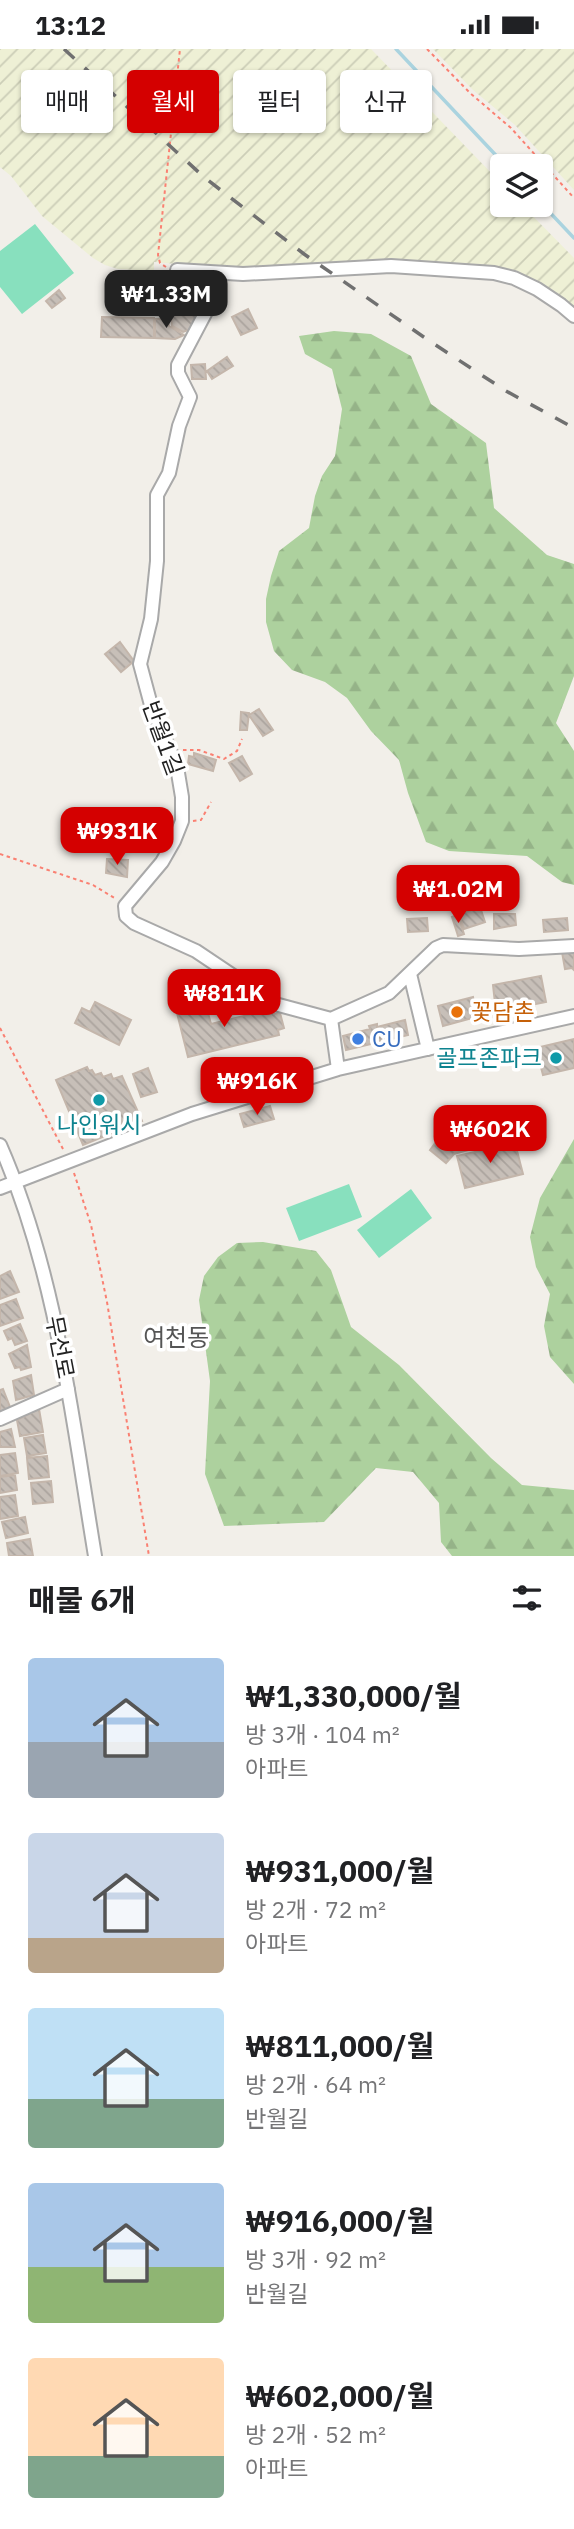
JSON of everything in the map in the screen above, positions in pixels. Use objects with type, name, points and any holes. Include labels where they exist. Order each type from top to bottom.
[{"type":"street","points":[[177,270],[243,274],[391,266],[494,273],[514,278],[537,289],[574,316]]},
{"type":"street","name":"반월1길","points":[[125,906],[162,862],[178,832],[182,818],[180,780],[172,754],[150,705],[141,660],[151,619],[157,561],[157,495],[169,473],[179,426],[190,397],[178,373],[178,365],[208,308],[205,288],[207,272]]},
{"type":"street","points":[[125,906],[126,916],[132,922],[196,951],[275,1004],[331,1019],[389,993],[436,948],[443,945],[519,949],[574,946]]},
{"type":"street","points":[[410,974],[428,1049]]},
{"type":"street","points":[[0,1188],[192,1114],[338,1069],[574,1016]]},
{"type":"street","points":[[331,1019],[338,1069]]},
{"type":"street","name":"무선로","points":[[0,1145],[16,1181],[57,1326],[95,1556]]},
{"type":"street","points":[[0,1419],[68,1389]]},
{"type":"path","points":[[177,270],[161,265],[158,255],[180,49]]},
{"type":"path","points":[[428,49],[470,93],[511,128],[574,198]]},
{"type":"path","points":[[172,754],[194,749],[224,759],[237,751],[243,739]]},
{"type":"path","points":[[182,818],[200,821],[211,802]]},
{"type":"path","points":[[0,854],[93,885],[125,906]]},
{"type":"path","points":[[0,1028],[70,1161],[91,1225],[107,1302],[149,1556]]},
{"type":"green space","points":[[0,49],[371,49],[391,70],[340,70],[340,133],[432,133],[432,112],[490,172],[490,217],[534,217],[574,258],[574,311],[494,270],[243,270],[154,262],[154,271],[118,269],[93,258],[42,216],[11,176],[0,167]]},
{"type":"green space","points":[[433,49],[574,49],[574,190],[553,167],[553,154],[541,154],[515,125],[473,90]]},
{"type":"green space","points":[[35,224],[74,273],[22,314],[0,287],[0,251]]},
{"type":"green space","points":[[334,331],[371,334],[411,356],[431,404],[486,443],[494,508],[547,555],[574,564],[574,676],[556,723],[574,751],[574,885],[562,882],[527,856],[449,851],[426,842],[399,760],[371,731],[347,698],[325,682],[292,670],[274,651],[266,622],[266,599],[271,576],[279,551],[309,528],[322,476],[335,456],[342,409],[332,369],[305,354],[299,336]]},
{"type":"green space","points":[[574,1139],[574,1384],[550,1357],[544,1326],[550,1294],[536,1267],[530,1237],[540,1198]]},
{"type":"green space","points":[[349,1184],[362,1217],[299,1241],[286,1208]]},
{"type":"green space","points":[[411,1189],[432,1218],[379,1258],[357,1230]]},
{"type":"green space","points":[[263,1242],[316,1251],[331,1270],[351,1327],[399,1365],[491,1458],[522,1485],[574,1490],[574,1556],[452,1556],[441,1542],[439,1503],[413,1472],[376,1468],[324,1522],[224,1526],[205,1474],[210,1381],[199,1300],[204,1276],[218,1257],[237,1243]]},
{"type":"building","points":[[125,276],[175,277],[175,295],[125,294]]},
{"type":"building","points":[[59,290],[65,298],[52,308],[46,301]]},
{"type":"building","points":[[186,290],[206,302],[191,329],[183,332],[172,326],[171,318]]},
{"type":"building","points":[[248,309],[257,328],[241,335],[232,317]]},
{"type":"building","points":[[102,317],[154,318],[154,338],[101,337]]},
{"type":"building","points":[[155,319],[168,319],[169,326],[184,335],[175,339],[155,338]]},
{"type":"building","points":[[227,357],[233,366],[212,379],[207,371]]},
{"type":"building","points":[[205,364],[206,379],[192,379],[191,365]]},
{"type":"building","points":[[120,642],[134,661],[121,672],[105,654]]},
{"type":"building","points":[[259,709],[273,730],[263,736],[249,715]]},
{"type":"building","points":[[241,712],[249,713],[247,730],[240,730]]},
{"type":"building","points":[[194,753],[216,760],[213,771],[188,764],[189,756],[194,757]]},
{"type":"building","points":[[242,756],[252,774],[240,781],[229,763]]},
{"type":"building","points":[[107,859],[128,860],[127,877],[106,873]]},
{"type":"building","points":[[480,907],[485,922],[464,929],[459,914]]},
{"type":"building","points":[[494,914],[515,914],[516,925],[494,929]]},
{"type":"building","points":[[458,915],[464,934],[458,936],[452,917]]},
{"type":"building","points":[[427,918],[428,931],[408,932],[407,919]]},
{"type":"building","points":[[567,918],[568,930],[544,932],[543,920]]},
{"type":"building","points":[[574,950],[574,970],[565,969],[562,952]]},
{"type":"building","points":[[541,976],[546,1002],[496,1012],[493,985]]},
{"type":"building","points":[[473,997],[476,1017],[443,1026],[438,1006]]},
{"type":"building","points":[[95,1002],[131,1020],[119,1045],[75,1023],[82,1008],[90,1012]]},
{"type":"building","points":[[205,1002],[211,1024],[272,1009],[274,1014],[280,1013],[284,1028],[278,1030],[279,1035],[188,1057],[176,1009]]},
{"type":"building","points":[[405,1020],[408,1035],[346,1050],[343,1036],[370,1029],[369,1026],[377,1024],[377,1027]]},
{"type":"building","name":"골프존파크","points":[[574,1039],[574,1068],[543,1075],[536,1048]]},
{"type":"building","name":"나인워시","points":[[87,1067],[95,1075],[101,1073],[103,1077],[111,1074],[113,1079],[122,1076],[142,1121],[83,1145],[56,1080]]},
{"type":"building","points":[[148,1068],[157,1092],[141,1097],[133,1074]]},
{"type":"building","points":[[270,1106],[274,1119],[244,1127],[240,1114]]},
{"type":"building","points":[[464,1135],[468,1150],[454,1154],[446,1163],[430,1150],[436,1142],[445,1149],[447,1139]]},
{"type":"building","points":[[515,1143],[523,1174],[465,1188],[457,1156]]},
{"type":"building","points":[[10,1271],[19,1292],[0,1299],[0,1276]]},
{"type":"building","points":[[16,1299],[23,1318],[0,1326],[0,1305]]},
{"type":"building","points":[[20,1324],[27,1341],[15,1345],[12,1338],[8,1340],[4,1331]]},
{"type":"building","points":[[27,1345],[31,1367],[21,1370],[20,1367],[15,1368],[9,1354]]},
{"type":"building","points":[[31,1375],[34,1395],[16,1400],[13,1381]]},
{"type":"building","points":[[3,1389],[10,1407],[0,1412],[0,1390]]},
{"type":"building","points":[[39,1409],[43,1432],[20,1436],[17,1420]]},
{"type":"building","points":[[11,1429],[15,1447],[0,1447],[0,1432]]},
{"type":"building","points":[[43,1435],[46,1453],[27,1456],[24,1438]]},
{"type":"building","points":[[15,1453],[18,1473],[0,1476],[0,1455]]},
{"type":"building","points":[[47,1456],[49,1477],[29,1479],[27,1458]]},
{"type":"building","points":[[15,1475],[17,1490],[0,1493],[0,1477]]},
{"type":"building","points":[[51,1481],[53,1502],[33,1504],[31,1483]]},
{"type":"building","points":[[15,1495],[18,1516],[0,1519],[0,1497]]},
{"type":"building","points":[[25,1517],[28,1533],[6,1538],[2,1522]]},
{"type":"building","points":[[30,1539],[33,1556],[9,1556],[7,1543]]},
{"type":"waterway","points":[[396,49],[495,154]]},
{"type":"waterway","points":[[553,216],[574,238]]},
{"type":"railway","points":[[64,49],[205,178],[304,254],[506,391],[574,428]]},
{"type":"place","name":"꽃담촌","points":[[457,1012]]},
{"type":"place","name":"CU","points":[[358,1039]]},
{"type":"place","name":"골프존파크","points":[[556,1058]]},
{"type":"place","name":"나인워시","points":[[99,1100]]},
{"type":"district","name":"여천동","points":[[176,1338]]}]
